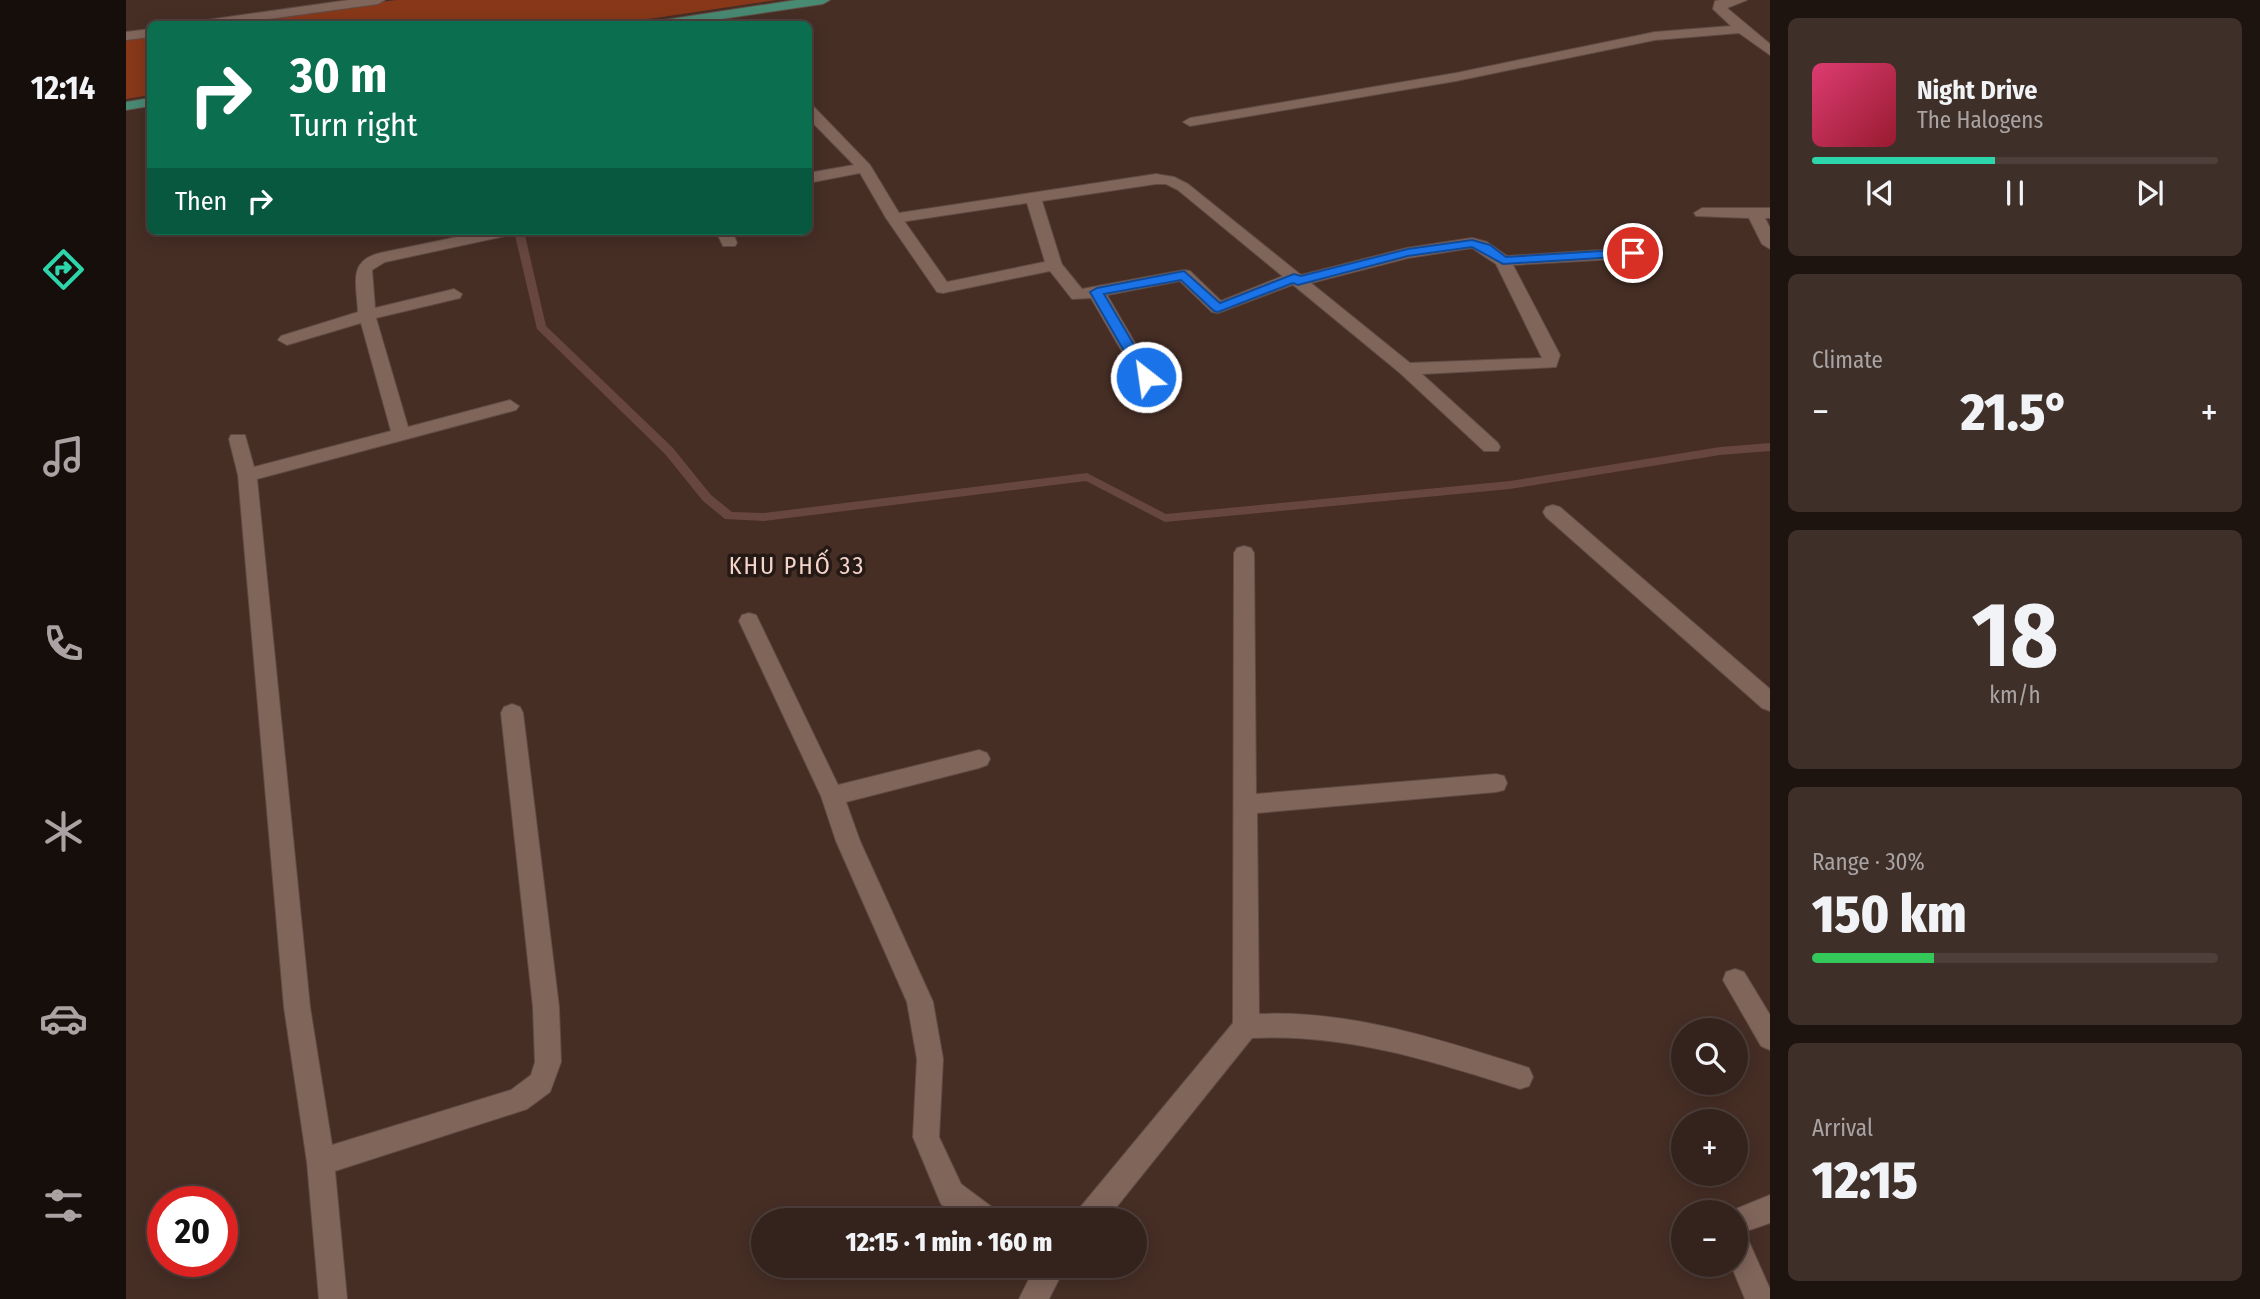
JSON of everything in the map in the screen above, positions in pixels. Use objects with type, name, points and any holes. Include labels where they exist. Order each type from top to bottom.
[{"type":"main road","points":[[715,21],[823,0]]},
{"type":"main road","points":[[126,106],[147,102]]},
{"type":"street","points":[[228,21],[378,0]]},
{"type":"street","points":[[1740,0],[1720,4],[1720,9],[1770,51]]},
{"type":"street","points":[[1190,122],[1457,77],[1655,36],[1742,29]]},
{"type":"street","points":[[126,36],[147,33]]},
{"type":"street","points":[[812,113],[865,168],[894,218],[943,288],[1054,265]]},
{"type":"street","points":[[812,177],[865,168]]},
{"type":"street","points":[[894,218],[1156,179],[1169,180],[1183,187],[1406,369],[1491,447]]},
{"type":"street","points":[[1034,199],[1054,265],[1078,295],[1184,275],[1218,308],[1296,279],[1408,253],[1472,243],[1486,248],[1503,261],[1551,355],[1550,363],[1406,369]]},
{"type":"street","points":[[1702,213],[1762,212],[1770,244]]},
{"type":"street","points":[[401,434],[367,315],[364,270],[369,262],[490,235]]},
{"type":"street","points":[[1503,261],[1633,253]]},
{"type":"street","points":[[1097,292],[1158,398]]},
{"type":"street","points":[[287,340],[367,315],[454,294]]},
{"type":"street","points":[[247,475],[510,406]]},
{"type":"street","points":[[238,439],[247,475],[297,1007],[321,1162],[333,1299]]},
{"type":"street","points":[[1553,512],[1770,702]]},
{"type":"street","points":[[1098,1208],[1246,1027],[1244,553]]},
{"type":"street","points":[[749,621],[832,796],[848,841],[920,1002],[930,1059],[926,1137],[951,1194],[970,1208]]},
{"type":"street","points":[[321,1162],[518,1100],[541,1083],[548,1062],[546,1007],[512,713]]},
{"type":"street","points":[[832,796],[979,759]]},
{"type":"street","points":[[1245,804],[1496,783]]},
{"type":"street","points":[[1735,980],[1770,1038]]},
{"type":"street","points":[[1246,1027],[1270,1024],[1352,1033],[1453,1055],[1520,1077]]},
{"type":"street","points":[[1748,1217],[1770,1209]]},
{"type":"street","points":[[1748,1272],[1760,1299]]},
{"type":"street","points":[[1033,1299],[1045,1278]]},
{"type":"shaded area","points":[[396,0],[776,0],[635,21],[246,21]]},
{"type":"shaded area","points":[[147,36],[147,96],[126,99],[126,39]]},
{"type":"waterway","points":[[520,235],[541,327],[669,451],[707,498],[729,516],[764,517],[1087,477],[1165,518],[1510,485],[1720,451],[1770,447]]},
{"type":"district","name":"KHU PHỐ 33","points":[[797,566]]},
{"type":"route","points":[[1146,377],[1097,292],[1184,275],[1218,308],[1294,278],[1298,281],[1408,253],[1472,243],[1481,245],[1503,261],[1633,253]]}]
